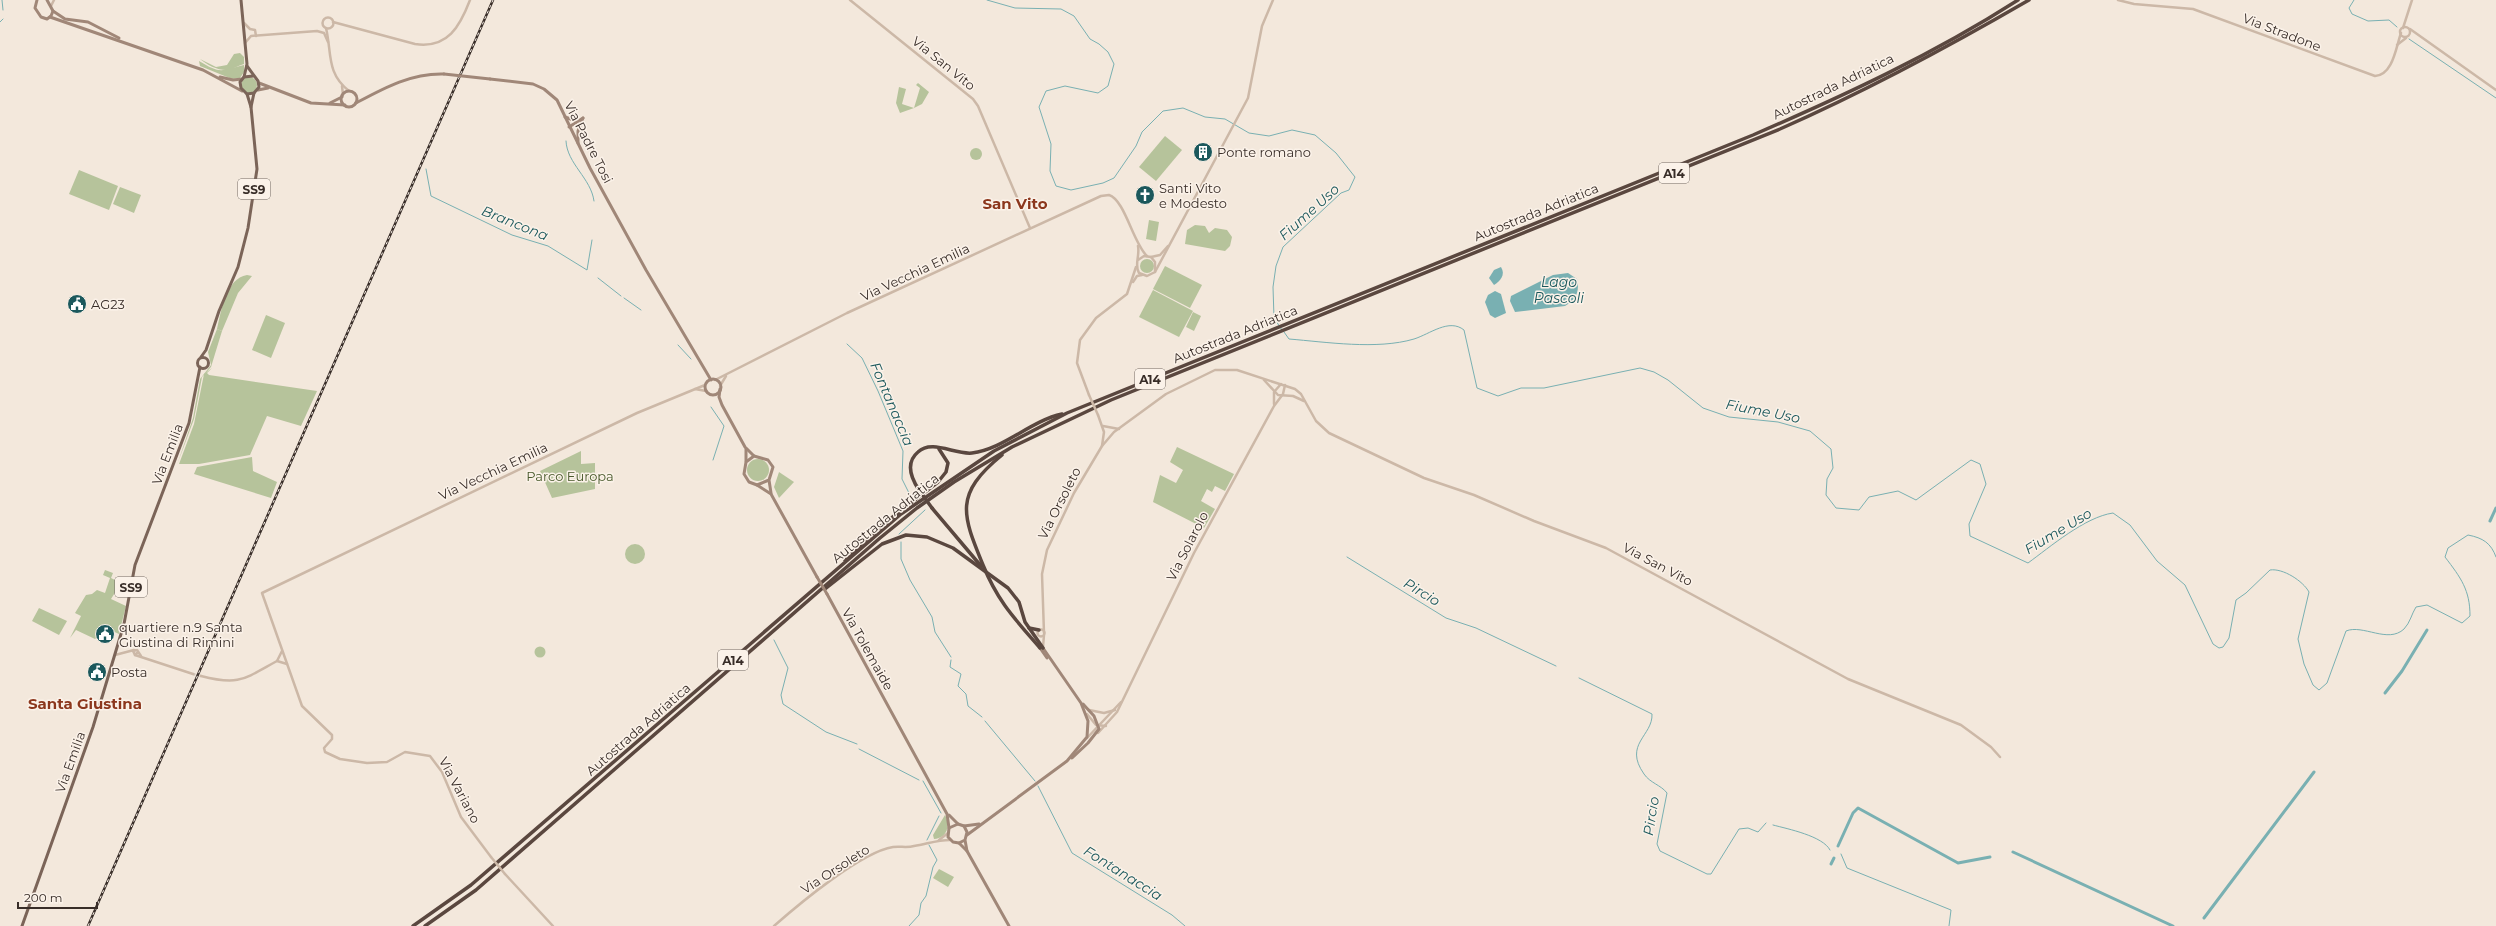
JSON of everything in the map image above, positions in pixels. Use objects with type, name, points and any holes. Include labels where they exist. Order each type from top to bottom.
[{"type":"highway","name":"Autostrada Adriatica","points":[[412,926],[477,880],[902,514],[945,483],[994,451],[1067,413],[1752,135],[1840,97],[1936,47],[2018,0]]},
{"type":"highway","name":"Autostrada Adriatica","points":[[425,926],[476,890],[917,508],[954,482],[1012,447],[1111,400],[1780,129],[1867,90],[1950,46],[2029,0]]},
{"type":"highway","points":[[984,570],[965,545],[932,508],[919,490],[910,472],[913,457],[926,447],[965,453],[981,451],[1055,416],[1067,413]]},
{"type":"highway","points":[[1012,447],[981,474],[969,498],[967,517],[968,530],[984,570],[998,599],[1041,648]]},
{"type":"highway","points":[[824,580],[881,526],[942,477],[948,463],[939,449]]},
{"type":"highway","points":[[798,610],[874,549],[902,536],[914,535],[939,541],[959,551],[1010,590],[1019,602],[1029,628],[1041,648]]},
{"type":"highway","points":[[1029,628],[1040,630]]},
{"type":"main road","points":[[47,0],[53,11],[65,19],[88,22],[126,42]]},
{"type":"main road","points":[[241,0],[244,22],[246,66],[240,85],[242,91]]},
{"type":"main road","points":[[36,1],[35,8],[41,17],[50,17],[126,42],[216,76],[233,80],[253,76]]},
{"type":"main road","points":[[50,17],[53,11]]},
{"type":"main road","points":[[246,66],[259,83],[258,90]]},
{"type":"main road","name":"Via Padre Tosi","points":[[259,83],[310,103],[352,106],[365,98],[414,76],[444,74],[533,84],[544,89],[556,100],[578,145],[703,369]]},
{"type":"main road","points":[[216,76],[246,94],[269,88]]},
{"type":"main road","points":[[326,104],[349,91],[365,98]]},
{"type":"main road","name":"Via Emilia","points":[[251,107],[254,93]]},
{"type":"main road","name":"Via Emilia","points":[[22,926],[93,727],[124,624],[135,565],[189,423],[200,375],[200,367],[198,362],[206,350],[219,311],[239,263],[248,228],[257,169],[251,107],[246,94]]},
{"type":"main road","points":[[356,95],[356,103]]},
{"type":"main road","points":[[342,96],[344,105]]},
{"type":"main road","points":[[565,116],[576,121]]},
{"type":"main road","points":[[569,127],[576,121],[583,118],[579,127],[578,145]]},
{"type":"main road","points":[[569,127],[579,127]]},
{"type":"main road","name":"Via Emilia","points":[[200,375],[209,364],[206,350]]},
{"type":"main road","points":[[201,358],[208,360]]},
{"type":"main road","points":[[200,367],[205,368]]},
{"type":"main road","points":[[703,369],[720,388],[717,394],[711,395]]},
{"type":"main road","points":[[703,369],[706,391]]},
{"type":"main road","points":[[706,384],[713,380]]},
{"type":"main road","name":"Via Tolemaide","points":[[720,388],[719,397],[745,447],[754,456],[764,457],[771,463],[773,472],[769,480],[771,494],[947,814],[958,824],[964,826]]},
{"type":"main road","name":"Via Tolemaide","points":[[706,391],[722,404]]},
{"type":"main road","name":"Via Tolemaide","points":[[745,447],[746,462],[743,470],[746,478],[771,494]]},
{"type":"main road","points":[[746,462],[754,456]]},
{"type":"main road","points":[[757,485],[769,480]]},
{"type":"main road","points":[[1041,648],[1081,703],[1087,714],[1088,728],[1085,740],[1067,761]]},
{"type":"main road","points":[[967,835],[1082,750],[1098,733],[1099,726],[1089,710],[1081,703]]},
{"type":"main road","name":"Via Tolemaide","points":[[947,814],[950,840]]},
{"type":"main road","points":[[949,828],[958,824]]},
{"type":"main road","points":[[967,851],[967,835],[964,826],[981,824]]},
{"type":"main road","points":[[950,840],[959,843],[967,851],[1009,926]]},
{"type":"main road","points":[[959,843],[966,840]]},
{"type":"street","points":[[47,0],[53,0],[51,6]]},
{"type":"street","points":[[318,31],[326,18],[333,22],[415,44],[428,45],[456,30],[470,0]]},
{"type":"street","name":"Via San Vito","points":[[850,0],[973,100],[978,106],[1030,228]]},
{"type":"street","points":[[1102,446],[1102,425],[1077,363],[1080,340],[1096,318],[1123,299],[1137,276],[1149,276],[1154,272],[1230,133],[1250,93],[1262,26],[1273,0]]},
{"type":"street","name":"Via Stradone","points":[[2118,0],[2134,4],[2193,8],[2369,75],[2379,76],[2386,72],[2412,0]]},
{"type":"street","points":[[2406,15],[2409,34],[2418,35]]},
{"type":"street","points":[[244,22],[250,29],[255,30],[256,36]]},
{"type":"street","points":[[328,36],[333,22]]},
{"type":"street","points":[[323,24],[326,28],[328,36],[331,68],[341,84],[349,91]]},
{"type":"street","points":[[245,43],[251,36],[318,31],[341,24]]},
{"type":"street","points":[[2403,28],[2409,28],[2496,90]]},
{"type":"street","points":[[318,31],[324,33],[328,42]]},
{"type":"street","points":[[2400,33],[2406,37]]},
{"type":"street","name":"Via Stradone","points":[[2397,45],[2409,34]]},
{"type":"street","points":[[341,84],[342,96]]},
{"type":"street","name":"Via Vecchia Emilia","points":[[713,380],[847,313],[979,253],[1092,199],[1111,196],[1117,199],[1138,244]]},
{"type":"street","points":[[1138,244],[1147,256]]},
{"type":"street","points":[[1131,284],[1138,260],[1138,244]]},
{"type":"street","points":[[1138,260],[1147,256],[1151,257],[1160,255],[1168,246]]},
{"type":"street","points":[[1151,257],[1155,262],[1154,272]]},
{"type":"street","points":[[1136,267],[1142,275]]},
{"type":"street","name":"Via San Vito","points":[[1119,429],[1166,394],[1215,370],[1237,370],[1285,385],[1298,391],[1316,421],[1329,433],[1424,478],[1474,495],[1534,522],[1606,548],[1848,679],[1961,725],[1991,747],[2000,757]]},
{"type":"street","points":[[720,388],[729,373]]},
{"type":"street","points":[[1264,379],[1274,392],[1282,396],[1293,396],[1304,401]]},
{"type":"street","name":"Via Vecchia Emilia","points":[[262,593],[304,574],[357,546],[706,384]]},
{"type":"street","points":[[1274,392],[1281,384]]},
{"type":"street","name":"Via Solarolo","points":[[1098,733],[1106,726],[1117,712],[1124,699],[1194,553],[1274,406],[1282,396],[1285,385]]},
{"type":"street","points":[[693,389],[706,391]]},
{"type":"street","name":"Via Solarolo","points":[[1274,392],[1274,406]]},
{"type":"street","points":[[1102,425],[1119,429]]},
{"type":"street","name":"Via Orsoleto","points":[[1041,648],[1046,620],[1042,574],[1047,550],[1062,514],[1102,446],[1119,429]]},
{"type":"street","name":"Via Variano","points":[[262,593],[302,706],[332,735],[332,739],[324,748],[328,754],[340,759],[366,763],[387,762],[406,752],[430,756],[442,772],[461,817],[505,874],[553,926]]},
{"type":"street","points":[[1044,634],[1039,635],[1040,630],[1046,620]]},
{"type":"street","points":[[1040,630],[1044,634]]},
{"type":"street","points":[[201,676],[232,682],[244,679],[277,661],[280,657],[282,649]]},
{"type":"street","points":[[114,655],[137,650],[142,657]]},
{"type":"street","points":[[127,651],[193,674]]},
{"type":"street","points":[[134,654],[138,652]]},
{"type":"street","points":[[280,657],[285,657]]},
{"type":"street","points":[[282,661],[285,657]]},
{"type":"street","points":[[277,661],[282,661],[288,665]]},
{"type":"street","name":"Via Solarolo","points":[[1085,740],[1124,699]]},
{"type":"street","points":[[1089,710],[1104,713],[1115,710]]},
{"type":"street","points":[[1087,714],[1094,723],[1099,726],[1106,726]]},
{"type":"street","name":"Via Orsoleto","points":[[939,840],[948,833]]},
{"type":"street","name":"Via Orsoleto","points":[[774,926],[832,880],[873,855],[894,847],[910,847],[939,840],[950,840]]},
{"type":"green space","points":[[240,53],[244,57],[244,64],[228,70],[221,70],[213,67],[200,59],[216,67],[227,65],[234,54]]},
{"type":"green space","points":[[199,61],[217,70],[226,70],[244,65],[244,72],[240,78],[232,79],[200,66]]},
{"type":"green space","points":[[249,77],[256,82],[257,85],[252,92],[249,93],[242,88],[241,85],[246,78]]},
{"type":"green space","points":[[918,83],[929,92],[922,104],[914,108],[920,88],[916,85]]},
{"type":"green space","points":[[899,87],[906,89],[902,104],[914,108],[900,113],[896,103]]},
{"type":"green space","points":[[1165,136],[1182,150],[1156,181],[1139,167]]},
{"type":"green space","points":[[976,148],[980,150],[982,154],[980,158],[976,160],[972,158],[970,154],[972,150]]},
{"type":"green space","points":[[79,170],[118,186],[109,210],[69,194]]},
{"type":"green space","points":[[120,187],[141,195],[134,213],[113,204]]},
{"type":"green space","points":[[1149,220],[1159,222],[1156,241],[1146,239]]},
{"type":"green space","points":[[1195,225],[1205,226],[1209,233],[1215,228],[1227,230],[1232,237],[1230,246],[1225,251],[1185,244],[1187,230]]},
{"type":"green space","points":[[1147,259],[1152,261],[1154,266],[1152,271],[1147,273],[1142,271],[1140,266],[1142,261]]},
{"type":"green space","points":[[1165,266],[1202,285],[1190,308],[1153,289]]},
{"type":"green space","points":[[247,275],[252,276],[238,293],[222,331],[217,329],[229,289],[240,277]]},
{"type":"green space","points":[[1153,290],[1193,311],[1179,337],[1139,317]]},
{"type":"green space","points":[[1193,312],[1201,316],[1194,331],[1186,327]]},
{"type":"green space","points":[[266,315],[285,323],[271,358],[252,350]]},
{"type":"green space","points":[[217,329],[222,331],[211,367],[202,377],[194,419],[177,465],[193,418],[200,379],[211,365],[208,352]]},
{"type":"green space","points":[[212,368],[207,373],[209,375],[317,391],[301,426],[267,416],[250,455],[199,464],[179,464],[194,424],[204,374]]},
{"type":"green space","points":[[1177,447],[1234,474],[1225,491],[1215,486],[1212,492],[1207,489],[1201,501],[1215,509],[1204,528],[1153,502],[1160,475],[1176,483],[1183,470],[1170,462]]},
{"type":"green space","name":"Parco Europa","points":[[581,451],[581,464],[595,463],[595,489],[552,498],[540,471]]},
{"type":"green space","points":[[252,457],[253,471],[277,482],[271,498],[194,474],[197,467]]},
{"type":"green space","points":[[758,459],[766,462],[769,470],[766,478],[758,481],[750,478],[747,470],[750,462]]},
{"type":"green space","points":[[779,472],[794,482],[779,498],[774,487]]},
{"type":"green space","points":[[635,544],[642,547],[645,554],[642,561],[635,564],[628,561],[625,554],[628,547]]},
{"type":"green space","points":[[105,570],[113,573],[111,578],[121,583],[111,599],[126,606],[119,634],[106,628],[95,639],[76,630],[70,638],[81,616],[75,613],[86,595],[92,594],[97,590],[105,593],[110,578],[103,575]]},
{"type":"green space","points":[[39,608],[67,621],[59,635],[32,621]]},
{"type":"green space","points":[[540,646],[544,648],[546,652],[544,656],[540,658],[536,656],[534,652],[536,648]]},
{"type":"green space","points":[[945,815],[947,819],[947,830],[945,834],[934,839],[933,835]]},
{"type":"green space","points":[[939,869],[954,877],[948,887],[933,878]]},
{"type":"water","points":[[1501,267],[1503,275],[1494,285],[1489,278],[1494,270]]},
{"type":"water","name":"Lago Pascoli","points":[[1568,273],[1577,279],[1578,283],[1576,295],[1569,304],[1565,306],[1515,312],[1510,301],[1511,296],[1553,275]]},
{"type":"water","points":[[1495,291],[1501,294],[1506,313],[1495,318],[1490,315],[1485,302],[1488,295]]},
{"type":"waterway","points":[[2,0],[3,10]]},
{"type":"waterway","name":"Fiume Uso","points":[[987,0],[1015,8],[1061,9],[1074,16],[1090,39],[1099,44],[1108,52],[1114,64],[1108,86],[1098,93],[1065,86],[1046,91],[1039,107],[1051,144],[1050,171],[1056,186],[1071,190],[1103,183],[1114,178],[1136,146],[1142,132],[1163,111],[1183,108],[1205,117],[1225,119],[1249,133],[1269,136],[1292,130],[1315,135],[1336,153],[1355,177],[1349,190],[1341,193],[1283,247],[1276,266],[1273,287],[1274,318],[1282,330]]},
{"type":"waterway","points":[[2354,0],[2349,8],[2352,14],[2368,21],[2389,20],[2397,27]]},
{"type":"waterway","points":[[0,22],[3,19]]},
{"type":"waterway","points":[[2409,39],[2496,98]]},
{"type":"waterway","name":"Brancona","points":[[566,141],[570,157],[588,185],[594,201]]},
{"type":"waterway","name":"Brancona","points":[[426,169],[431,196],[512,235],[548,246],[587,270],[592,240]]},
{"type":"waterway","name":"Brancona","points":[[598,278],[621,296]]},
{"type":"waterway","name":"Brancona","points":[[624,298],[641,310]]},
{"type":"waterway","name":"Fiume Uso","points":[[1284,332],[1289,339],[1368,345],[1400,342],[1414,339],[1446,326],[1458,327],[1464,330],[1477,388],[1498,396],[1521,388],[1544,388],[1640,368],[1654,372],[1668,380],[1703,408],[1729,417],[1778,422],[1810,431],[1831,449],[1833,468],[1827,479],[1826,495],[1836,508],[1859,510],[1869,497],[1898,491],[1916,500],[1971,460],[1980,464],[1986,484],[1969,524],[1970,536],[2028,563],[2080,526],[2091,520],[2113,513],[2130,525],[2157,561],[2185,585],[2213,644],[2219,648],[2223,647],[2229,638],[2236,600],[2246,593],[2270,570],[2281,571],[2292,576],[2309,592],[2298,639],[2304,664],[2313,685],[2319,690],[2327,683],[2346,631],[2360,630],[2391,635],[2398,633],[2406,627],[2416,607],[2427,605],[2462,623],[2470,616],[2470,607],[2464,585],[2456,571],[2445,557],[2448,548],[2468,535],[2486,542],[2492,548],[2496,557]]},
{"type":"waterway","name":"Fontanaccia","points":[[847,344],[862,358],[878,391],[903,451],[902,479],[909,493],[914,498]]},
{"type":"waterway","name":"Brancona","points":[[678,345],[691,359]]},
{"type":"waterway","name":"Brancona","points":[[711,407],[724,426],[713,460]]},
{"type":"waterway","points":[[2490,521],[2496,508]]},
{"type":"waterway","name":"Fontanaccia","points":[[899,534],[925,510]]},
{"type":"waterway","name":"Fontanaccia","points":[[901,542],[901,559],[910,580],[932,617],[935,632],[951,657]]},
{"type":"waterway","name":"Pircio","points":[[1347,557],[1446,618],[1476,628],[1556,666]]},
{"type":"waterway","points":[[2385,693],[2402,671],[2427,630]]},
{"type":"waterway","name":"Brancona","points":[[774,640],[788,668],[781,695],[783,704],[826,732],[857,744]]},
{"type":"waterway","name":"Fontanaccia","points":[[951,660],[950,667],[961,674],[958,686],[966,694],[968,706],[982,717]]},
{"type":"waterway","name":"Pircio","points":[[1579,678],[1652,714],[1651,722],[1640,741],[1637,755],[1638,764],[1646,777],[1667,793],[1657,844],[1660,851],[1707,874],[1711,874],[1739,829],[1748,828],[1758,832],[1766,823]]},
{"type":"waterway","name":"Fontanaccia","points":[[985,721],[1035,781]]},
{"type":"waterway","name":"Brancona","points":[[859,749],[919,780]]},
{"type":"waterway","points":[[2204,918],[2314,772]]},
{"type":"waterway","name":"Brancona","points":[[923,781],[941,813]]},
{"type":"waterway","name":"Fontanaccia","points":[[1038,786],[1072,853],[1172,915],[1185,926]]},
{"type":"waterway","points":[[1838,846],[1853,813],[1858,808],[1958,863],[1990,857]]},
{"type":"waterway","name":"Brancona","points":[[927,840],[939,816]]},
{"type":"waterway","name":"Pircio","points":[[1773,825],[1813,837],[1826,845],[1830,850]]},
{"type":"waterway","name":"Brancona","points":[[909,926],[919,915],[921,903],[926,896],[933,867],[937,860],[929,845]]},
{"type":"waterway","points":[[2013,852],[2173,926]]},
{"type":"waterway","name":"Pircio","points":[[1841,854],[1847,868],[1951,910],[1949,926]]},
{"type":"waterway","points":[[1831,864],[1834,858]]},
{"type":"tunnel","points":[[193,674],[201,676]]},
{"type":"railway","points":[[88,926],[493,0]]},
{"type":"place","name":"Ponte romano","points":[[1203,152]]},
{"type":"place","name":"Santi Vito e Modesto","points":[[1145,195]]},
{"type":"place","name":"AG23","points":[[77,304]]},
{"type":"place","name":"quartiere n.9 Santa Giustina di Rimini","points":[[105,634]]},
{"type":"place","name":"Posta","points":[[97,672]]},
{"type":"district","name":"San Vito","points":[[1015,203]]},
{"type":"district","name":"Santa Giustina","points":[[85,703]]}]
